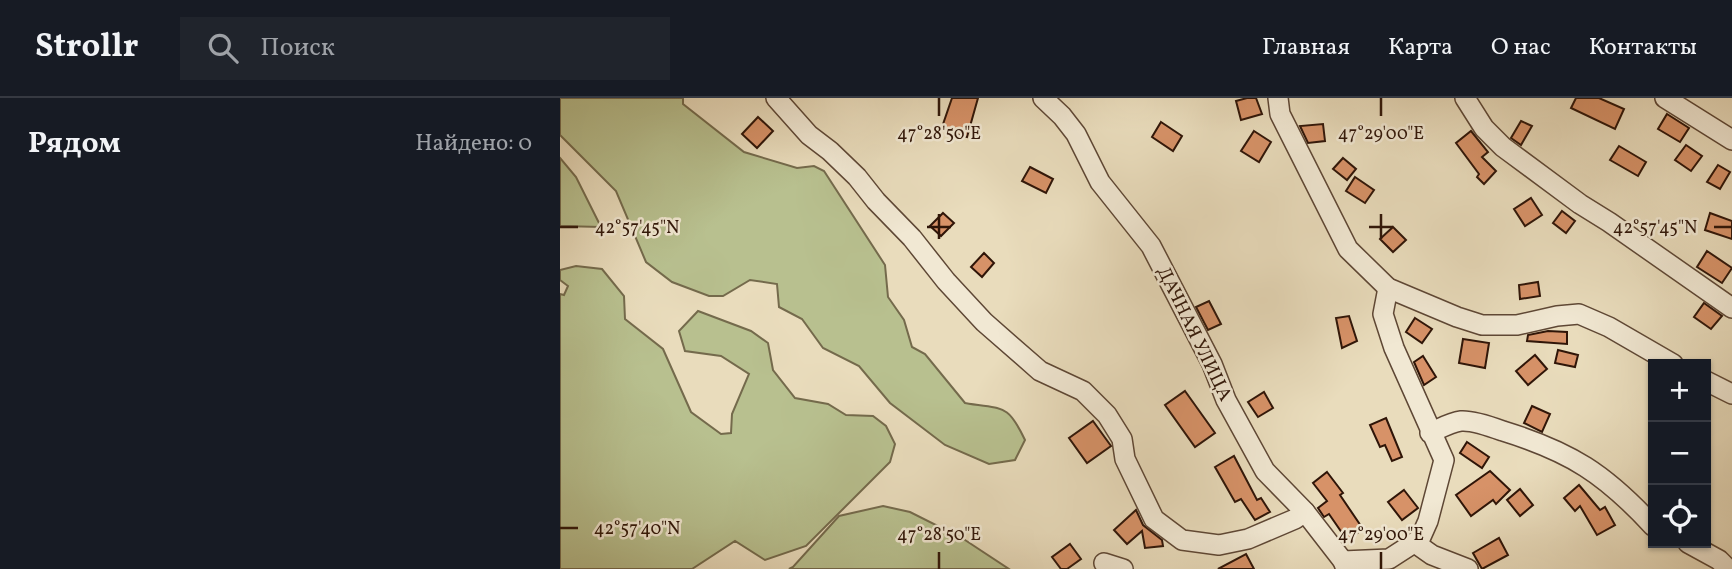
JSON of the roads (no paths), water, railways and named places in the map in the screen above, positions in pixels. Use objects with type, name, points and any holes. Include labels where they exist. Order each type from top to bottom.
[{"type":"street","points":[[776,98],[809,135],[857,177],[984,322],[1040,370],[1083,391],[1107,415],[1122,439],[1125,459],[1154,519],[1182,540],[1219,545],[1248,539],[1305,512]]},
{"type":"street","name":"ДАЧНАЯ УЛИЦА","points":[[1043,98],[1076,134],[1100,182],[1151,246],[1212,364],[1226,400],[1265,471],[1305,512],[1344,565]]},
{"type":"street","points":[[1278,98],[1280,114],[1348,249],[1388,288],[1482,326],[1517,325],[1579,314],[1609,327],[1664,359]]},
{"type":"street","points":[[1465,98],[1485,128],[1503,147],[1580,204],[1732,308]]},
{"type":"street","points":[[1665,98],[1732,140]]},
{"type":"street","points":[[1344,565],[1389,559],[1420,539],[1428,521],[1444,460],[1394,348],[1383,314],[1388,288]]},
{"type":"street","points":[[1711,384],[1732,394]]},
{"type":"street","points":[[1430,433],[1461,421],[1498,429],[1546,445],[1605,479],[1648,521]]},
{"type":"street","points":[[1415,543],[1432,555],[1468,569]]},
{"type":"street","points":[[1697,548],[1719,560],[1728,569]]},
{"type":"street","points":[[1104,563],[1123,569]]}]
